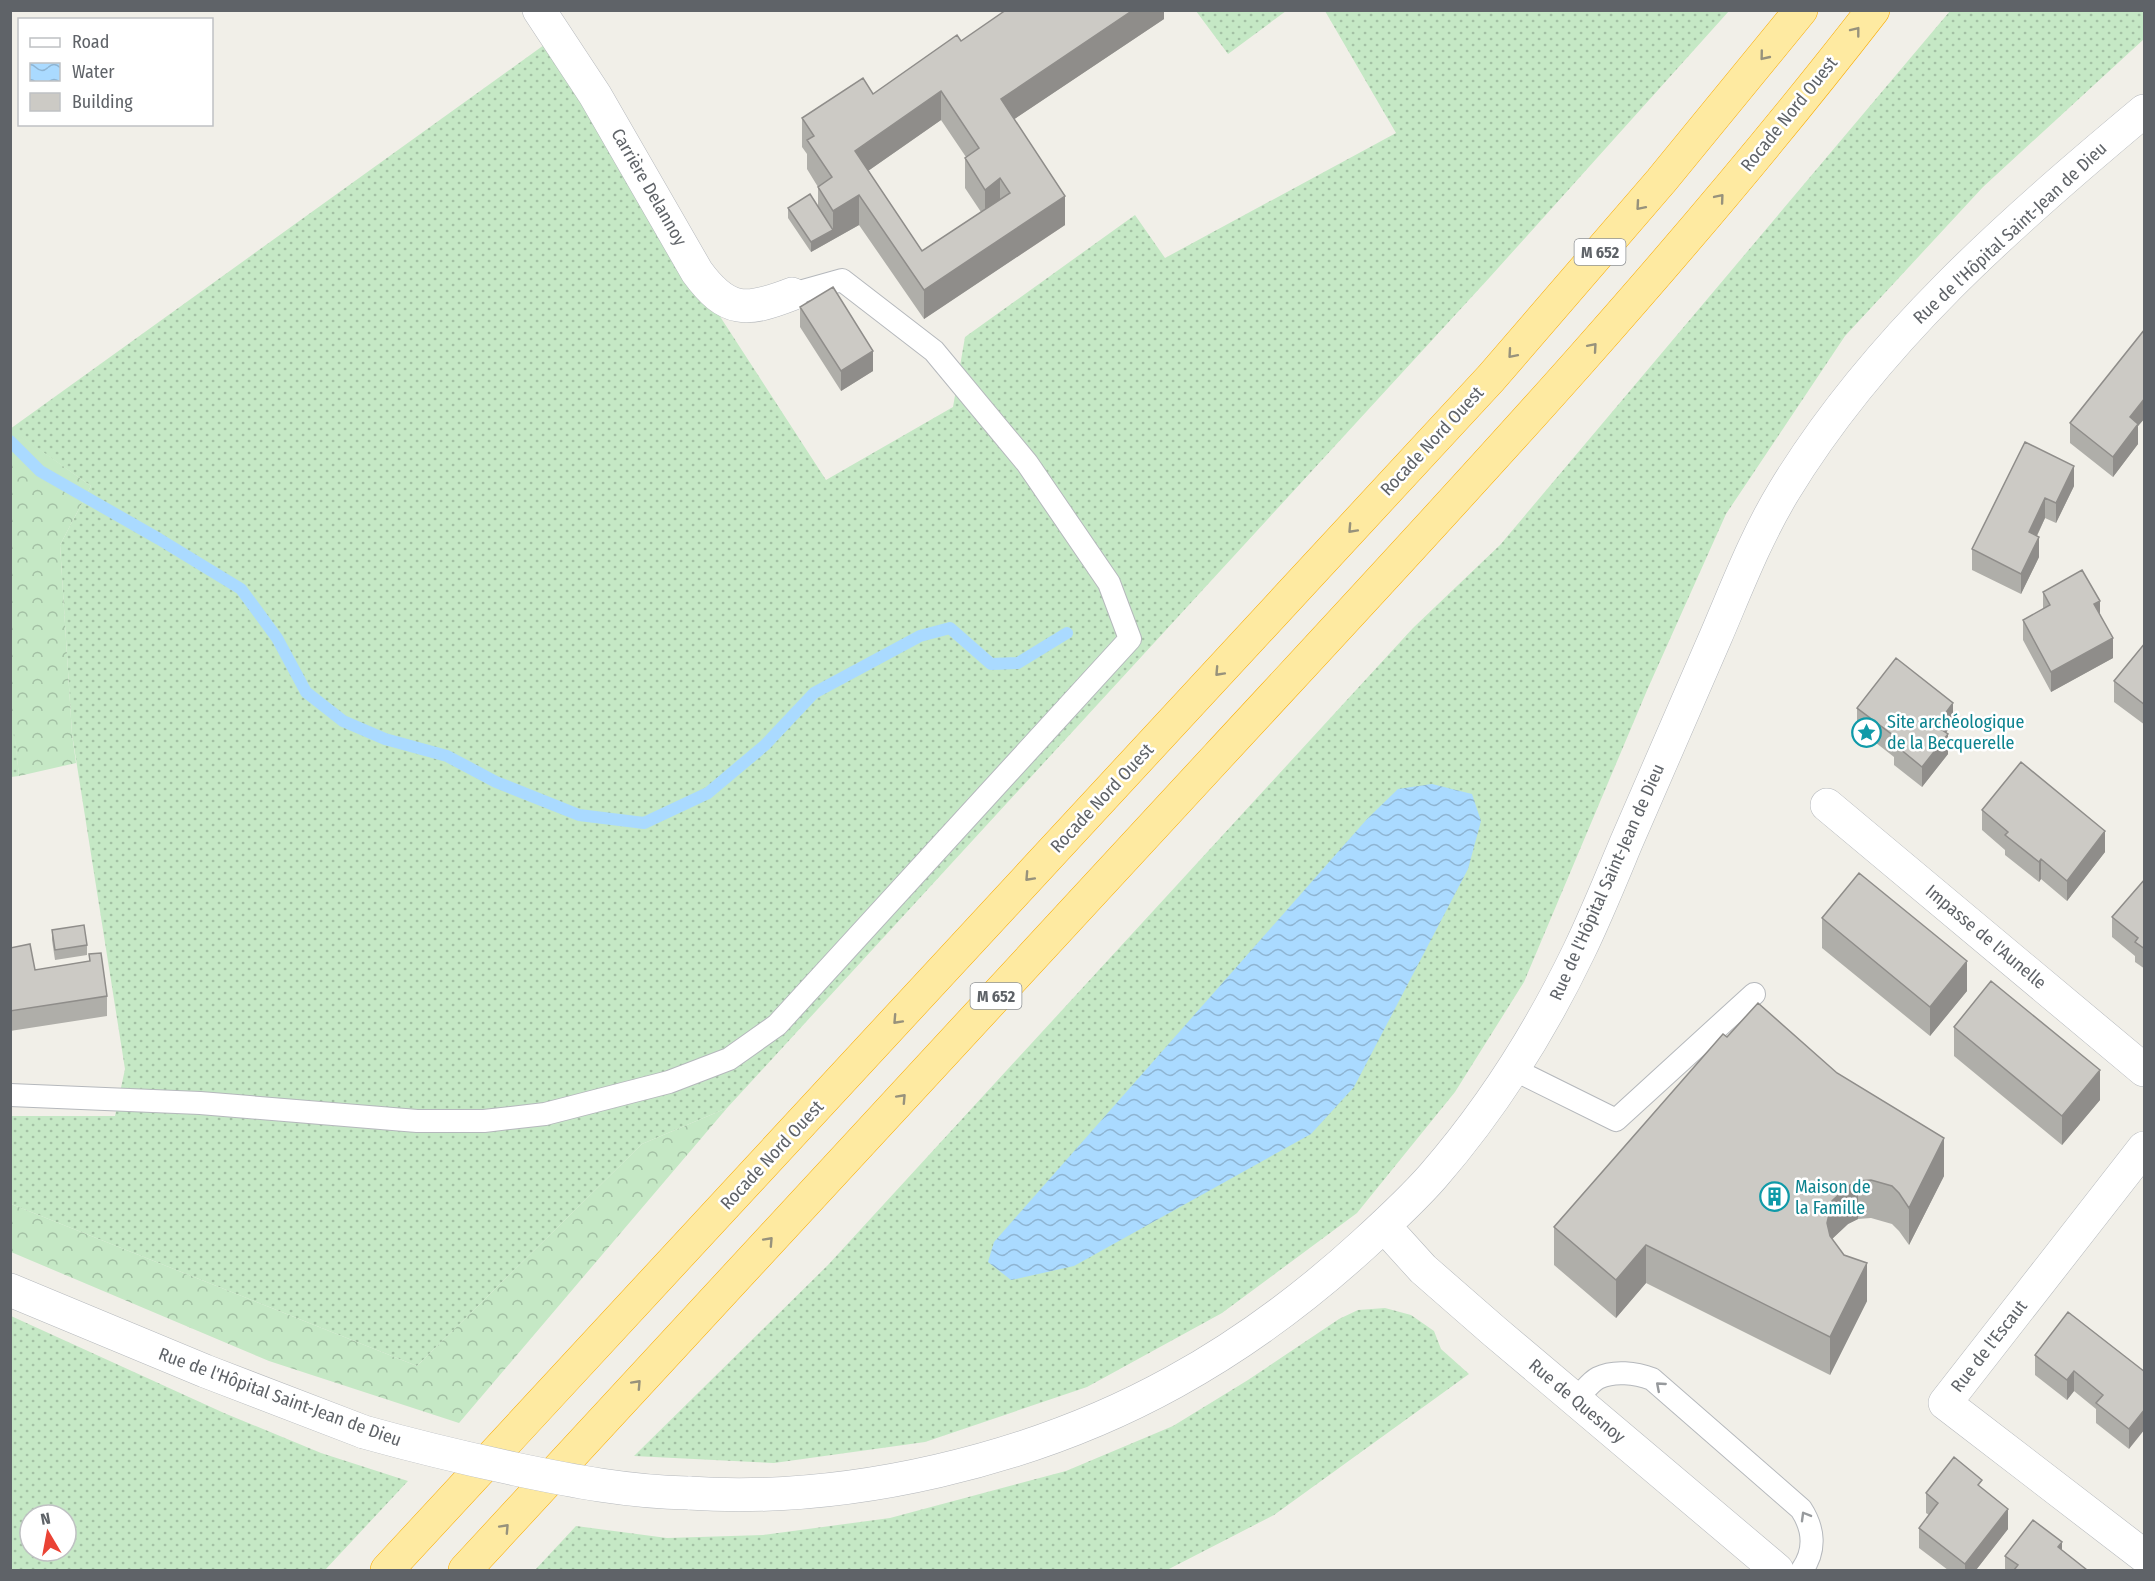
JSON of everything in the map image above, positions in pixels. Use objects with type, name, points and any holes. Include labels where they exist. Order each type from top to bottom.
[{"type":"highway","name":"Rocade Nord Ouest","points":[[387,1570],[1491,378],[1661,181],[1801,10]]},
{"type":"highway","name":"Rocade Nord Ouest","points":[[465,1570],[1469,485],[1647,285],[1778,129],[1873,10]]},
{"type":"street","name":"Carrière Delannoy","points":[[539,10],[595,94],[697,272],[715,295],[736,305],[752,306],[769,303],[792,294]]},
{"type":"street","name":"Rue de l'Hôpital Saint-Jean de Dieu","points":[[10,1290],[194,1367],[364,1432],[441,1453],[562,1479],[639,1491],[754,1495],[886,1481],[970,1462],[1051,1437],[1140,1400],[1221,1354],[1328,1277],[1384,1226],[1443,1163],[1491,1102],[1540,1025],[1580,950],[1765,524],[1801,464],[1845,403],[1951,284],[2073,171],[2145,111]]},
{"type":"street","name":"Impasse de l'Aunelle","points":[[1827,805],[2145,1070]]},
{"type":"street","name":"Rue de l'Escaut","points":[[2145,1148],[1945,1403],[2145,1556]]},
{"type":"street","name":"Rue de Quesnoy","points":[[1384,1226],[1423,1269],[1777,1570]]},
{"type":"lane","points":[[10,1095],[200,1103],[417,1121],[484,1121],[545,1114],[669,1082],[729,1059],[777,1025],[1130,639],[1109,583],[1103,574],[1027,463],[934,351],[842,280],[792,294]]},
{"type":"lane","points":[[1513,1069],[1616,1120],[1754,994]]},
{"type":"lane","points":[[1576,1399],[1597,1378],[1639,1374],[1652,1379],[1801,1509],[1809,1521],[1812,1536],[1812,1552],[1802,1570]]},
{"type":"green space","points":[[1196,11],[1286,11],[1228,54]]},
{"type":"green space","points":[[1325,11],[1729,11],[1490,277],[727,1108],[642,1144],[417,1366],[11,1204],[11,1116],[115,1116],[125,1069],[72,734],[60,545],[91,486],[10,429],[544,45],[826,480],[953,407],[965,337],[1135,215],[1165,258],[1396,133]]},
{"type":"green space","points":[[1950,11],[2144,11],[2144,39],[1983,187],[1845,336],[1726,514],[1648,688],[1524,982],[1455,1092],[1357,1213],[1222,1313],[1087,1387],[925,1442],[774,1463],[634,1456],[828,1265],[1413,628],[1500,545]]},
{"type":"green space","points":[[11,429],[91,486],[60,545],[72,734],[76,763],[19,776],[10,696]]},
{"type":"green space","points":[[11,696],[19,776],[10,777]]},
{"type":"green space","points":[[727,1108],[459,1423],[269,1361],[11,1252],[11,1204],[417,1366],[642,1144]]},
{"type":"green space","points":[[1385,1308],[1411,1315],[1434,1331],[1441,1349],[1469,1374],[1274,1515],[1167,1570],[535,1570],[576,1526],[667,1538],[763,1535],[890,1518],[1066,1471],[1173,1426],[1248,1380],[1339,1319],[1358,1310]]},
{"type":"green space","points":[[11,1316],[224,1413],[321,1453],[408,1481],[325,1570],[11,1570]]},
{"type":"water","points":[[1432,784],[1472,794],[1481,821],[1468,869],[1354,1087],[1311,1134],[1074,1266],[1011,1280],[988,1262],[994,1242],[1367,819],[1398,789]]},
{"type":"building","points":[[1006,10],[1133,10],[1001,99],[1065,196],[924,290],[859,195],[833,211],[818,187],[832,177],[807,140],[814,136],[802,118],[863,78],[873,94],[957,35],[961,41]],"holes":[[[941,91],[979,148],[965,158],[985,190],[1000,178],[1010,193],[922,251],[855,151]]]},
{"type":"building","points":[[810,194],[833,230],[811,242],[788,208]]},
{"type":"building","points":[[833,287],[873,351],[841,371],[800,307]]},
{"type":"building","points":[[2145,329],[2145,398],[2130,417],[2138,424],[2113,457],[2070,423]]},
{"type":"building","points":[[2025,442],[2074,466],[2056,503],[2045,498],[2029,532],[2039,537],[2021,574],[1972,549]]},
{"type":"building","points":[[2082,570],[2100,601],[2094,604],[2113,638],[2051,672],[2023,620],[2050,605],[2043,592]]},
{"type":"building","points":[[2145,643],[2145,705],[2114,681]]},
{"type":"building","points":[[1896,658],[1953,703],[1936,726],[1948,734],[1922,767],[1894,744],[1898,739],[1857,708]]},
{"type":"building","points":[[2021,762],[2105,831],[2067,881],[2041,859],[2039,862],[2005,835],[2008,832],[1982,810]]},
{"type":"building","points":[[1859,873],[1967,961],[1930,1007],[1822,918]]},
{"type":"building","points":[[2145,879],[2145,949],[2135,942],[2138,938],[2112,917]]},
{"type":"building","points":[[84,925],[87,945],[55,950],[52,930]]},
{"type":"building","points":[[30,944],[35,970],[90,961],[89,954],[101,953],[107,996],[10,1011],[10,948]]},
{"type":"building","points":[[1991,981],[2100,1070],[2062,1116],[1954,1027]]},
{"type":"building","name":"Maison de la Famille","points":[[1758,1003],[1837,1073],[1944,1138],[1909,1208],[1892,1186],[1871,1180],[1858,1181],[1848,1186],[1832,1201],[1827,1223],[1830,1236],[1844,1255],[1867,1263],[1830,1337],[1646,1245],[1616,1280],[1554,1227],[1723,1034],[1727,1037]]},
{"type":"building","points":[[2068,1312],[2145,1372],[2145,1409],[2129,1429],[2096,1403],[2103,1395],[2074,1371],[2067,1380],[2035,1355]]},
{"type":"building","points":[[1954,1457],[1982,1480],[1978,1485],[2008,1509],[1965,1564],[1919,1528],[1938,1503],[1926,1493]]},
{"type":"building","points":[[2033,1520],[2062,1542],[2058,1547],[2087,1570],[2014,1570],[2018,1565],[2005,1556]]},
{"type":"waterway","points":[[10,441],[40,471],[241,589],[277,638],[306,692],[343,721],[385,739],[447,756],[496,782],[579,815],[644,823],[708,793],[765,745],[814,693],[920,636],[950,628],[991,664],[1018,663],[1067,633]]},
{"type":"place","name":"Site archéologique de la Becquerelle","points":[[1866,732]]},
{"type":"place","name":"Maison de la Famille","points":[[1774,1197]]}]
